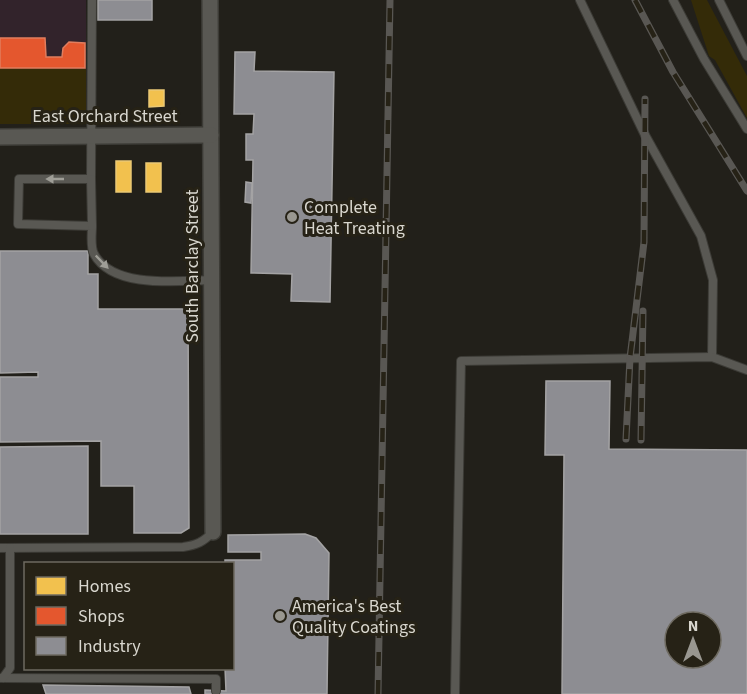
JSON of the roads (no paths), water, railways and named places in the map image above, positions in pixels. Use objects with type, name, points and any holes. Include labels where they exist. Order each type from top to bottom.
[{"type":"street","name":"South Barclay Street","points":[[210,0],[213,532]]},
{"type":"street","name":"East Orchard Street","points":[[0,137],[211,135]]},
{"type":"lane","points":[[92,0],[93,253],[105,268],[121,275],[144,280],[212,280]]},
{"type":"lane","points":[[580,0],[645,135],[701,236],[713,280],[712,357]]},
{"type":"lane","points":[[673,0],[704,59],[747,129]]},
{"type":"lane","points":[[719,0],[746,51]]},
{"type":"lane","points":[[91,179],[19,179],[18,224],[92,226]]},
{"type":"lane","points":[[455,694],[461,361],[712,357],[747,370]]},
{"type":"lane","points":[[0,548],[183,547],[205,541],[213,532]]},
{"type":"lane","points":[[1,678],[10,668],[10,548]]},
{"type":"lane","points":[[1,678],[216,679],[216,691]]},
{"type":"railway","points":[[378,694],[390,0]]},
{"type":"railway","points":[[635,0],[673,72],[747,191]]},
{"type":"railway","points":[[626,439],[630,358],[644,242],[645,99]]},
{"type":"railway","points":[[641,440],[643,311]]},
{"type":"place","name":"Complete Heat Treating","points":[[292,217]]},
{"type":"place","name":"America's Best Quality Coatings","points":[[280,616]]}]
